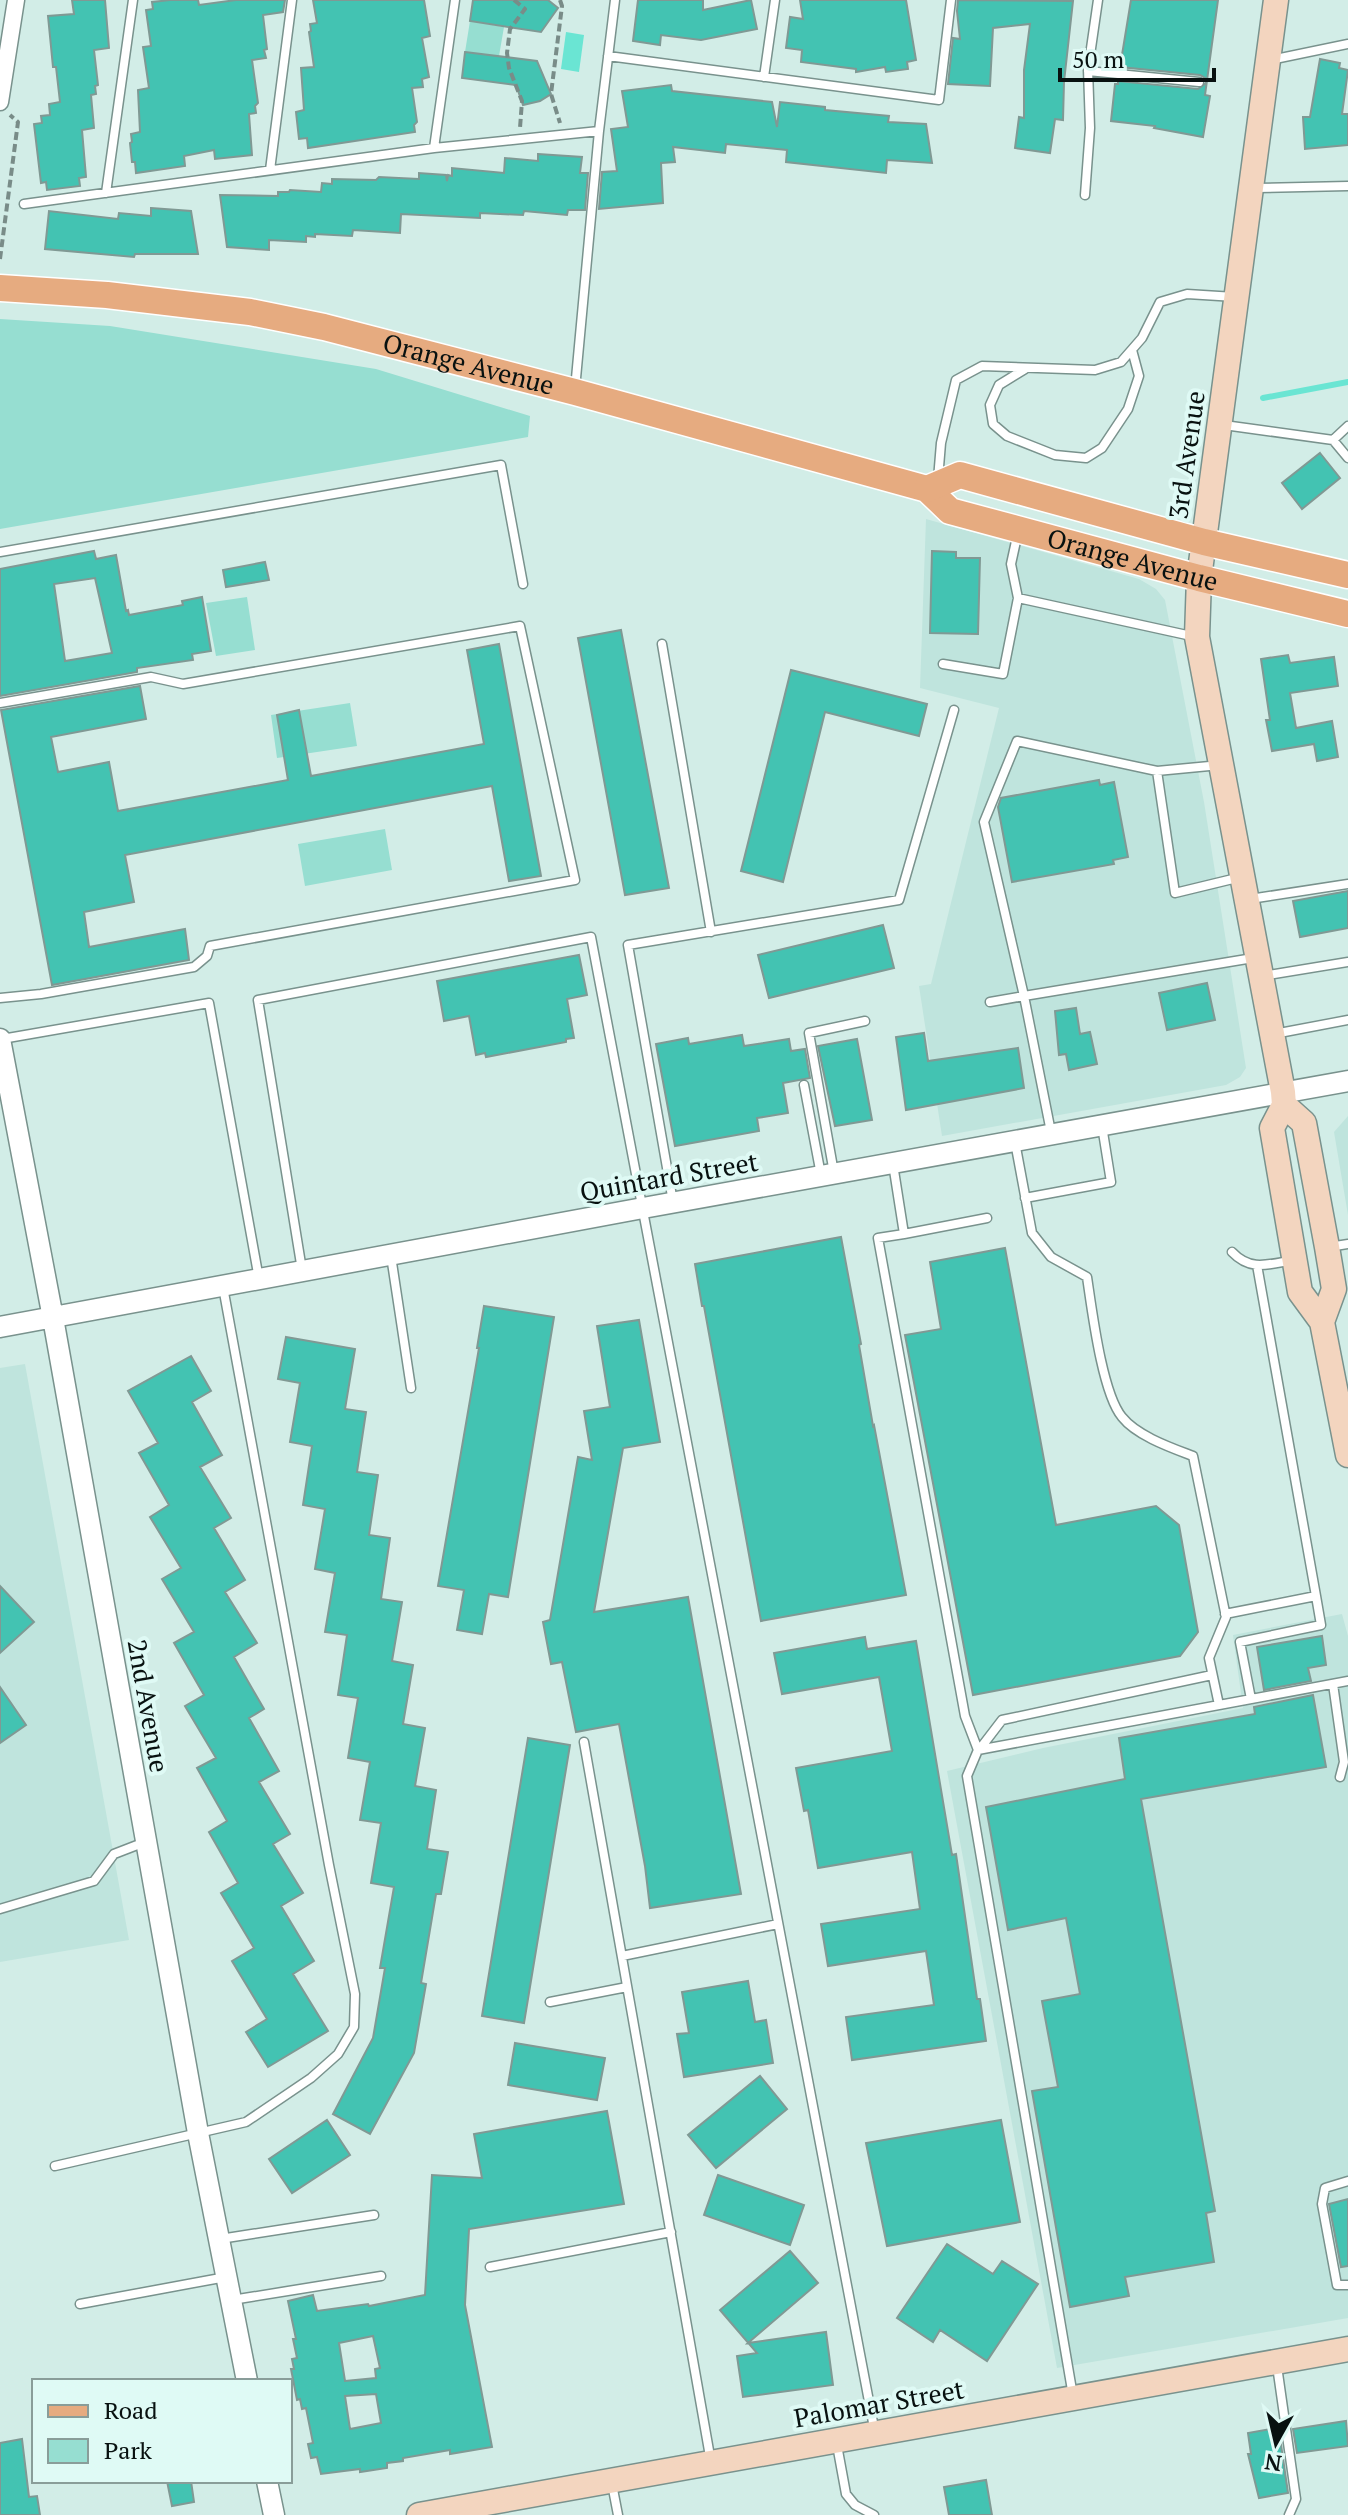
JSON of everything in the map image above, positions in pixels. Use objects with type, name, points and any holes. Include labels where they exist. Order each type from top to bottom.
[{"type":"main road","name":"3rd Avenue","points":[[1276,0],[1199,578],[1197,637],[1284,1098],[1304,1123],[1337,1246],[1334,1289],[1322,1322]]},
{"type":"main road","name":"Orange Avenue","points":[[0,288],[107,295],[250,312],[324,327],[932,486],[960,475],[1204,542],[1348,575]]},
{"type":"main road","name":"Orange Avenue","points":[[932,486],[950,511],[1199,578],[1348,614]]},
{"type":"main road","name":"3rd Avenue","points":[[1284,1098],[1272,1128],[1294,1260],[1300,1292],[1322,1322],[1343,1401],[1348,1455]]},
{"type":"main road","name":"Palomar Street","points":[[419,2515],[1348,2349]]},
{"type":"street","points":[[0,105],[16,0]]},
{"type":"street","name":"2nd Avenue","points":[[0,1039],[53,1318],[198,2133],[247,2379]]},
{"type":"street","name":"Quintard Street","points":[[0,1327],[1102,1125],[1284,1098],[1348,1081]]},
{"type":"street","points":[[267,2483],[274,2515]]},
{"type":"lane","points":[[106,193],[133,0]]},
{"type":"lane","points":[[270,170],[292,0]]},
{"type":"lane","points":[[434,148],[455,0]]},
{"type":"lane","points":[[575,392],[599,131],[615,0]]},
{"type":"lane","points":[[764,77],[775,0]]},
{"type":"lane","points":[[608,56],[939,100],[951,0]]},
{"type":"lane","points":[[1085,195],[1090,128],[1088,71],[1098,0]]},
{"type":"lane","points":[[1267,60],[1348,44]]},
{"type":"lane","points":[[1088,71],[1199,82]]},
{"type":"lane","points":[[24,204],[434,148],[599,131]]},
{"type":"lane","points":[[1250,188],[1348,186]]},
{"type":"lane","points":[[932,486],[956,380],[982,366],[1095,370],[1121,362],[1142,338],[1160,302],[1187,294],[1236,297]]},
{"type":"lane","points":[[1025,369],[999,385],[990,405],[993,424],[1007,436],[1055,455],[1086,458],[1102,448],[1128,409],[1139,376],[1132,350]]},
{"type":"lane","points":[[1219,425],[1333,440],[1348,458]]},
{"type":"lane","points":[[1333,440],[1348,426]]},
{"type":"lane","points":[[0,552],[501,465],[523,584]]},
{"type":"lane","points":[[943,664],[1003,674],[1018,598],[1011,564],[1019,530]]},
{"type":"lane","points":[[1018,598],[1197,637]]},
{"type":"lane","points":[[0,703],[151,677],[183,684],[520,626],[575,880],[210,946],[207,956],[194,967],[41,994],[0,998]]},
{"type":"lane","points":[[662,644],[711,932]]},
{"type":"lane","points":[[673,1203],[628,945],[899,900],[954,710]]},
{"type":"lane","points":[[1052,1134],[984,822],[1017,741],[1157,771],[1221,765]]},
{"type":"lane","points":[[1157,771],[1175,893],[1348,884]]},
{"type":"lane","points":[[303,1272],[258,1000],[591,937],[875,2433]]},
{"type":"lane","points":[[990,1002],[1260,967],[1348,962]]},
{"type":"lane","points":[[0,1039],[209,1003],[259,1279]]},
{"type":"lane","points":[[1272,1034],[1348,1020]]},
{"type":"lane","points":[[828,1175],[809,1033],[865,1021]]},
{"type":"lane","points":[[804,1085],[828,1175]]},
{"type":"lane","points":[[1025,1198],[1111,1182],[1102,1125]]},
{"type":"lane","points":[[1015,1141],[1032,1233],[1051,1257],[1087,1277],[1094,1326],[1110,1393],[1122,1418],[1154,1441],[1193,1456],[1225,1614],[1209,1658],[1219,1705]]},
{"type":"lane","points":[[893,1163],[904,1234]]},
{"type":"lane","points":[[978,1750],[965,1716],[878,1238],[987,1218]]},
{"type":"lane","points":[[1232,1252],[1248,1265],[1294,1260]]},
{"type":"lane","points":[[390,1255],[411,1388]]},
{"type":"lane","points":[[1251,1699],[1240,1642],[1321,1625],[1257,1265]]},
{"type":"lane","points":[[55,2166],[246,2122],[311,2078],[338,2054],[354,2027],[355,1994],[223,1286]]},
{"type":"lane","points":[[1225,1614],[1316,1596]]},
{"type":"lane","points":[[1073,2397],[967,1776],[978,1750],[1002,1720],[1212,1675]]},
{"type":"lane","points":[[978,1750],[1348,1681]]},
{"type":"lane","points":[[1333,1684],[1344,1762],[1340,1777]]},
{"type":"lane","points":[[584,1742],[711,2463]]},
{"type":"lane","points":[[0,1909],[94,1881],[114,1854],[146,1842]]},
{"type":"lane","points":[[622,1956],[778,1924]]},
{"type":"lane","points":[[550,2002],[627,1987]]},
{"type":"lane","points":[[1348,2181],[1325,2188],[1322,2204],[1337,2285],[1348,2285]]},
{"type":"lane","points":[[219,2240],[374,2215]]},
{"type":"lane","points":[[490,2267],[671,2232]]},
{"type":"lane","points":[[232,2300],[381,2276]]},
{"type":"lane","points":[[80,2304],[226,2277]]},
{"type":"lane","points":[[1277,2361],[1296,2499],[1289,2515]]},
{"type":"lane","points":[[836,2440],[846,2494],[855,2505],[874,2515]]},
{"type":"lane","points":[[611,2480],[618,2515]]},
{"type":"path","points":[[514,0],[525,9],[510,29],[507,53],[509,68],[522,101],[519,140]]},
{"type":"path","points":[[560,0],[562,6],[551,94],[564,135]]},
{"type":"path","points":[[0,105],[18,122],[0,259]]},
{"type":"shaded area","points":[[566,32],[584,35],[579,72],[561,69]]},
{"type":"shaded area","points":[[926,519],[1139,579],[1156,589],[1165,600],[1204,802],[1246,1068],[1240,1077],[1226,1085],[942,1136],[919,986],[931,984],[999,708],[920,688]]},
{"type":"shaded area","points":[[1348,1116],[1348,1215],[1334,1132]]},
{"type":"shaded area","points":[[25,1364],[129,1940],[0,1962],[0,1368]]},
{"type":"shaded area","points":[[1342,1614],[1348,1636],[1348,2318],[1057,2368],[947,1771],[1043,1748],[1243,1708],[1233,1635]]},
{"type":"green space","points":[[470,21],[504,27],[499,56],[465,52]]},
{"type":"green space","points":[[0,319],[110,326],[376,369],[530,416],[528,437],[0,529]]},
{"type":"green space","points":[[247,597],[255,650],[216,656],[206,603]]},
{"type":"green space","points":[[350,703],[357,746],[277,758],[271,715]]},
{"type":"green space","points":[[385,829],[392,870],[305,886],[298,844]]},
{"type":"building","points":[[72,0],[105,0],[109,48],[94,50],[98,85],[95,86],[96,94],[91,95],[94,128],[82,130],[86,177],[79,178],[80,186],[47,190],[46,182],[41,183],[34,124],[42,123],[41,116],[50,115],[49,104],[60,102],[48,16],[74,14]]},
{"type":"building","points":[[198,0],[199,5],[236,0],[285,0],[283,12],[263,15],[266,58],[252,60],[258,103],[256,113],[249,114],[252,155],[215,159],[214,150],[184,156],[185,166],[136,173],[130,143],[131,134],[140,132],[138,90],[149,88],[143,47],[151,46],[146,10],[153,9],[152,2]]},
{"type":"building","points":[[313,0],[424,0],[430,36],[422,38],[429,77],[422,79],[423,87],[412,88],[417,122],[415,132],[308,148],[307,138],[299,139],[296,112],[304,110],[301,68],[314,67],[309,32],[310,24],[317,23]]},
{"type":"building","points":[[473,0],[548,0],[558,8],[541,32],[470,21]]},
{"type":"building","points":[[638,0],[703,0],[703,10],[751,0],[757,29],[701,40],[661,35],[660,45],[633,41]]},
{"type":"building","points":[[800,0],[906,0],[916,60],[907,62],[908,69],[886,72],[885,67],[856,72],[856,69],[801,62],[802,50],[786,48],[790,17],[803,19]]},
{"type":"building","points":[[958,0],[1073,1],[1063,120],[1055,119],[1050,153],[1015,148],[1019,117],[1024,118],[1024,70],[1030,24],[993,28],[990,86],[948,84],[953,38],[960,39]]},
{"type":"building","points":[[1131,0],[1218,0],[1205,95],[1210,96],[1203,137],[1155,126],[1111,121],[1115,84],[1118,81],[1198,89],[1206,83],[1200,75],[1120,67]]},
{"type":"building","points":[[465,52],[537,61],[551,94],[540,101],[523,105],[516,85],[462,78]]},
{"type":"building","points":[[1320,59],[1340,63],[1339,68],[1348,70],[1342,114],[1348,114],[1348,145],[1305,149],[1303,117],[1310,117]]},
{"type":"building","points":[[671,85],[672,91],[772,102],[777,127],[780,102],[889,116],[888,122],[926,124],[932,163],[887,160],[886,173],[786,162],[787,150],[726,144],[725,153],[673,147],[675,162],[661,163],[663,203],[599,209],[602,172],[617,171],[611,129],[628,127],[622,91]]},
{"type":"building","points":[[538,154],[582,157],[580,173],[588,173],[585,210],[568,210],[567,215],[524,211],[523,215],[480,213],[480,218],[401,214],[400,233],[353,230],[352,236],[306,236],[306,242],[269,240],[269,250],[227,247],[220,195],[278,196],[278,192],[290,190],[321,192],[322,183],[332,184],[332,179],[419,179],[419,173],[446,175],[447,181],[448,175],[452,176],[452,168],[504,173],[505,158],[538,161]]},
{"type":"building","points":[[151,208],[191,211],[198,254],[135,254],[134,257],[45,249],[49,211],[118,219],[119,213],[151,216]]},
{"type":"building","points":[[1320,453],[1340,478],[1302,509],[1282,483]]},
{"type":"building","points":[[94,551],[96,559],[116,555],[129,615],[183,605],[182,601],[202,597],[211,651],[192,654],[193,660],[137,668],[137,672],[0,696],[0,569]],"holes":[[[95,578],[112,653],[65,661],[54,584]]]},
{"type":"building","points":[[932,551],[956,552],[956,558],[980,558],[978,634],[930,633]]},
{"type":"building","points":[[265,562],[269,580],[226,587],[223,570]]},
{"type":"building","points":[[621,630],[669,888],[625,895],[578,638]]},
{"type":"building","points":[[499,644],[541,876],[509,881],[492,786],[125,855],[134,902],[84,912],[89,947],[185,929],[189,960],[52,985],[1,710],[140,686],[146,719],[51,737],[58,772],[109,762],[118,811],[288,780],[277,715],[299,710],[311,776],[484,744],[467,650]]},
{"type":"building","points":[[1288,655],[1290,663],[1334,657],[1338,686],[1290,693],[1296,728],[1332,721],[1338,757],[1317,761],[1314,744],[1272,751],[1261,659]]},
{"type":"building","points":[[791,670],[927,704],[919,736],[825,712],[783,882],[741,871]]},
{"type":"building","points":[[1099,780],[1100,785],[1114,782],[1128,857],[1113,860],[1114,864],[1012,882],[998,807],[1001,798]]},
{"type":"building","points":[[1348,891],[1348,928],[1300,937],[1293,901]]},
{"type":"building","points":[[883,925],[894,968],[769,998],[758,955]]},
{"type":"building","points":[[579,955],[587,995],[567,999],[574,1038],[566,1039],[566,1042],[486,1057],[485,1053],[476,1055],[469,1016],[444,1021],[437,981]]},
{"type":"building","points":[[1207,983],[1215,1020],[1167,1030],[1159,993]]},
{"type":"building","points":[[1076,1008],[1080,1034],[1090,1032],[1097,1064],[1069,1070],[1066,1054],[1059,1055],[1055,1011]]},
{"type":"building","points":[[924,1033],[928,1061],[1018,1048],[1024,1088],[906,1110],[896,1037]]},
{"type":"building","points":[[742,1035],[744,1046],[789,1039],[791,1051],[805,1049],[810,1078],[783,1083],[788,1113],[757,1118],[759,1131],[675,1146],[656,1044],[688,1038],[689,1044]]},
{"type":"building","points":[[857,1039],[872,1120],[835,1126],[818,1046]]},
{"type":"building","points":[[841,1237],[906,1595],[761,1621],[695,1264]]},
{"type":"building","points":[[1005,1248],[1056,1525],[1156,1506],[1179,1525],[1198,1632],[1180,1656],[973,1695],[905,1335],[941,1329],[930,1262]]},
{"type":"building","points":[[484,1306],[554,1317],[508,1597],[489,1594],[482,1634],[457,1630],[464,1590],[438,1586]]},
{"type":"building","points":[[639,1320],[660,1442],[623,1448],[594,1612],[688,1597],[741,1894],[650,1908],[619,1724],[576,1732],[562,1662],[551,1664],[543,1622],[550,1620],[578,1457],[592,1460],[584,1411],[610,1407],[597,1326]]},
{"type":"building","points":[[286,1337],[355,1349],[345,1409],[366,1412],[357,1472],[378,1475],[369,1535],[390,1538],[381,1599],[402,1602],[392,1661],[413,1665],[403,1724],[425,1728],[415,1786],[436,1790],[427,1849],[448,1852],[441,1894],[436,1894],[421,1983],[426,1984],[414,2053],[370,2134],[333,2114],[373,2038],[385,1968],[380,1968],[394,1887],[371,1883],[381,1823],[360,1820],[370,1762],[348,1758],[358,1698],[338,1695],[347,1635],[325,1632],[335,1573],[315,1569],[325,1509],[303,1505],[312,1446],[290,1442],[300,1383],[278,1379]]},
{"type":"building","points":[[191,1356],[211,1391],[192,1402],[222,1455],[200,1467],[231,1518],[214,1528],[245,1580],[225,1592],[257,1643],[234,1657],[264,1709],[249,1718],[279,1771],[259,1782],[290,1834],[273,1844],[303,1893],[281,1906],[314,1961],[293,1974],[328,2031],[268,2067],[246,2032],[267,2019],[232,1961],[254,1948],[221,1893],[238,1883],[209,1832],[227,1821],[197,1768],[216,1758],[185,1706],[204,1695],[174,1643],[194,1632],[162,1579],[181,1568],[150,1517],[169,1505],[139,1453],[158,1443],[128,1391]]},
{"type":"building","points":[[0,1586],[34,1622],[0,1653]]},
{"type":"building","points":[[1322,1636],[1326,1665],[1308,1668],[1311,1681],[1264,1690],[1257,1647]]},
{"type":"building","points":[[865,1637],[867,1649],[916,1641],[952,1855],[956,1854],[986,2041],[852,2060],[846,2017],[934,2005],[926,1951],[828,1966],[821,1924],[920,1909],[912,1852],[818,1868],[808,1810],[804,1811],[796,1768],[892,1751],[879,1677],[782,1694],[774,1653]]},
{"type":"building","points":[[0,1687],[26,1725],[0,1743]]},
{"type":"building","points":[[1313,1695],[1326,1767],[1141,1799],[1215,2211],[1206,2213],[1214,2262],[1125,2277],[1129,2296],[1070,2307],[1032,2091],[1058,2087],[1042,2001],[1080,1994],[1066,1918],[1008,1930],[986,1807],[1125,1779],[1119,1738],[1255,1714],[1254,1707]]},
{"type":"building","points":[[528,1738],[570,1745],[524,2023],[482,2016]]},
{"type":"building","points":[[748,1981],[755,2022],[766,2020],[773,2063],[684,2077],[677,2034],[689,2033],[682,1992]]},
{"type":"building","points":[[515,2043],[605,2058],[597,2100],[508,2085]]},
{"type":"building","points":[[760,2076],[787,2109],[716,2168],[688,2135]]},
{"type":"building","points":[[607,2111],[624,2204],[469,2229],[465,2305],[492,2447],[403,2458],[403,2461],[387,2463],[387,2468],[321,2474],[317,2457],[311,2458],[308,2444],[313,2443],[306,2408],[302,2409],[300,2399],[297,2400],[291,2369],[294,2369],[292,2359],[297,2358],[288,2301],[313,2295],[317,2311],[369,2306],[425,2295],[432,2175],[482,2178],[474,2134]],"holes":[[[373,2336],[380,2368],[375,2369],[376,2378],[345,2381],[339,2343]],[[376,2394],[381,2423],[350,2429],[345,2396]]]},
{"type":"building","points":[[327,2120],[350,2155],[292,2193],[269,2159]]},
{"type":"building","points":[[1001,2120],[1020,2222],[887,2246],[866,2143]]},
{"type":"building","points":[[718,2175],[804,2205],[790,2245],[704,2215]]},
{"type":"building","points":[[1348,2199],[1348,2266],[1341,2267],[1329,2204]]},
{"type":"building","points":[[947,2244],[993,2274],[1002,2261],[1038,2284],[987,2361],[940,2330],[933,2342],[897,2318]]},
{"type":"building","points":[[790,2251],[818,2283],[748,2343],[720,2310]]},
{"type":"building","points":[[826,2332],[833,2385],[743,2397],[737,2356],[757,2353],[748,2343]]},
{"type":"building","points":[[1346,2421],[1348,2446],[1297,2453],[1293,2429]]},
{"type":"building","points":[[1276,2428],[1279,2431],[1288,2493],[1259,2498],[1248,2454],[1251,2454],[1248,2433]]},
{"type":"building","points":[[22,2439],[29,2497],[37,2496],[40,2515],[0,2515],[0,2443]]},
{"type":"building","points":[[986,2480],[992,2515],[949,2515],[944,2487]]},
{"type":"building","points":[[167,2483],[191,2483],[194,2502],[172,2506]]},
{"type":"waterway","points":[[1263,398],[1348,382]]}]
